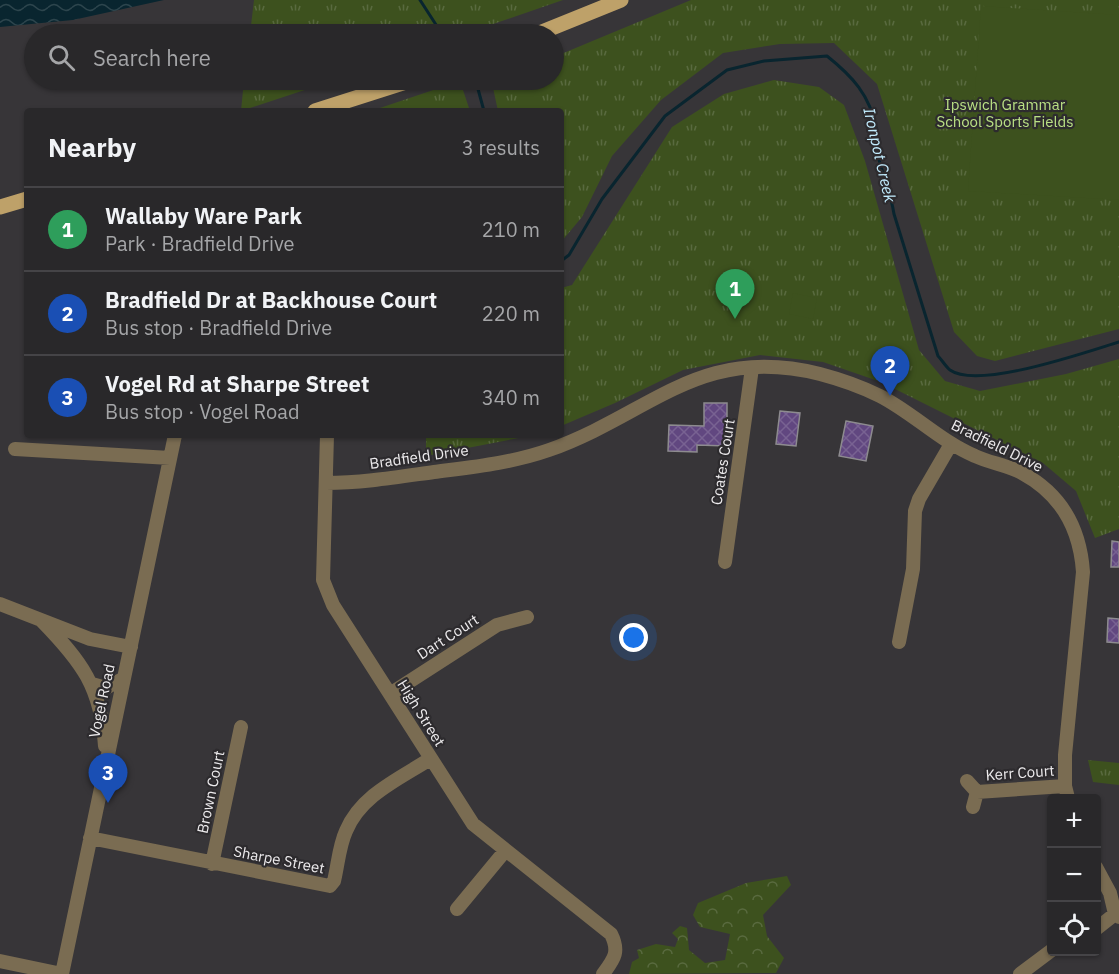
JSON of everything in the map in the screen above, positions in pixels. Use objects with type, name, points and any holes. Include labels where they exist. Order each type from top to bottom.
[{"type":"main road","points":[[562,24],[621,0]]},
{"type":"main road","points":[[324,108],[381,90]]},
{"type":"main road","points":[[0,207],[24,200]]},
{"type":"street","name":"Bradfield Drive","points":[[326,483],[354,483],[490,465],[549,450],[658,394],[708,374],[778,366],[821,374],[879,395],[951,444],[975,456],[1020,472],[1042,486],[1060,505],[1080,542],[1083,572],[1065,755],[1067,792]]},
{"type":"street","name":"Coates Court","points":[[725,562],[752,368]]},
{"type":"street","name":"Vogel Road","points":[[62,974],[174,438]]},
{"type":"street","name":"High Street","points":[[327,438],[323,580],[333,605],[473,824],[611,934],[617,946],[616,957],[603,974]]},
{"type":"street","points":[[899,642],[913,569],[915,511],[919,499],[951,444]]},
{"type":"street","points":[[15,449],[170,458]]},
{"type":"street","points":[[0,604],[90,639],[131,647]]},
{"type":"street","name":"Dart Court","points":[[390,694],[497,625],[527,617]]},
{"type":"street","points":[[42,621],[77,658],[92,684],[103,721],[106,765]]},
{"type":"street","points":[[77,658],[80,646],[90,639]]},
{"type":"street","points":[[92,684],[106,688],[124,678]]},
{"type":"street","name":"Brown Court","points":[[212,864],[241,727]]},
{"type":"street","name":"Sharpe Street","points":[[90,838],[330,886],[334,881],[345,833],[353,815],[369,798],[430,759]]},
{"type":"street","name":"Kerr Court","points":[[967,781],[977,792],[1067,792]]},
{"type":"street","name":"Kerr Court","points":[[973,807],[977,792]]},
{"type":"street","points":[[457,909],[505,851]]},
{"type":"street","points":[[1101,876],[1110,893],[1117,916],[1101,926]]},
{"type":"street","points":[[1020,974],[1047,954]]},
{"type":"street","points":[[0,961],[62,974]]},
{"type":"green space","points":[[254,0],[563,0],[493,24],[251,24]]},
{"type":"green space","name":"Ipswich Grammar School Sports Fields","points":[[691,0],[1119,0],[1119,329],[995,361],[977,356],[954,332],[877,84],[834,43],[780,44],[723,53],[661,100],[612,156],[582,217],[564,238],[564,108],[497,108],[494,90],[564,90],[564,53]]},
{"type":"green space","points":[[981,6],[1119,15],[1119,200],[968,191]]},
{"type":"green space","points":[[774,80],[819,87],[844,105],[865,161],[919,350],[945,381],[980,391],[1066,374],[1119,359],[1119,529],[1095,538],[1076,491],[1043,463],[881,382],[823,362],[760,355],[683,370],[564,425],[564,287],[572,285],[672,127],[724,94]]},
{"type":"green space","points":[[243,90],[305,90],[250,108],[241,108]]},
{"type":"green space","points":[[433,90],[463,90],[469,108],[380,108]]},
{"type":"green space","points":[[793,293],[817,298],[813,319],[789,314]]},
{"type":"green space","points":[[426,438],[519,438],[426,456]]},
{"type":"green space","points":[[1088,760],[1119,763],[1119,785],[1093,782]]},
{"type":"green space","points":[[787,876],[791,885],[763,915],[767,936],[784,958],[776,973],[629,974],[632,962],[639,958],[637,950],[656,944],[675,947],[678,939],[672,933],[680,926],[687,928],[689,950],[705,963],[725,960],[730,934],[700,927],[693,915],[698,903],[746,883]]},
{"type":"water","points":[[0,0],[164,0],[73,20],[0,27]]},
{"type":"building","points":[[704,403],[727,403],[727,446],[697,445],[697,452],[668,451],[669,425],[704,426]]},
{"type":"building","points":[[780,411],[800,413],[796,446],[776,444]]},
{"type":"building","points":[[846,421],[873,426],[866,461],[839,456]]},
{"type":"building","points":[[1112,541],[1119,542],[1119,567],[1111,567]]},
{"type":"building","points":[[1108,618],[1119,619],[1119,643],[1107,642]]},
{"type":"waterway","name":"Ironpot Creek","points":[[420,0],[436,24]]},
{"type":"waterway","name":"Ironpot Creek","points":[[564,259],[569,255],[602,199],[665,116],[727,70],[764,61],[827,56],[859,87],[873,116],[877,153],[894,214],[938,356],[948,369],[964,375],[1007,373],[1058,361],[1119,342]]},
{"type":"waterway","name":"Ironpot Creek","points":[[478,90],[483,108]]},
{"type":"place","name":"Wallaby Ware Park","points":[[735,319]]},
{"type":"place","name":"Bradfield Dr at Backhouse Court","points":[[890,396]]},
{"type":"place","name":"Vogel Rd at Sharpe Street","points":[[108,803]]}]
